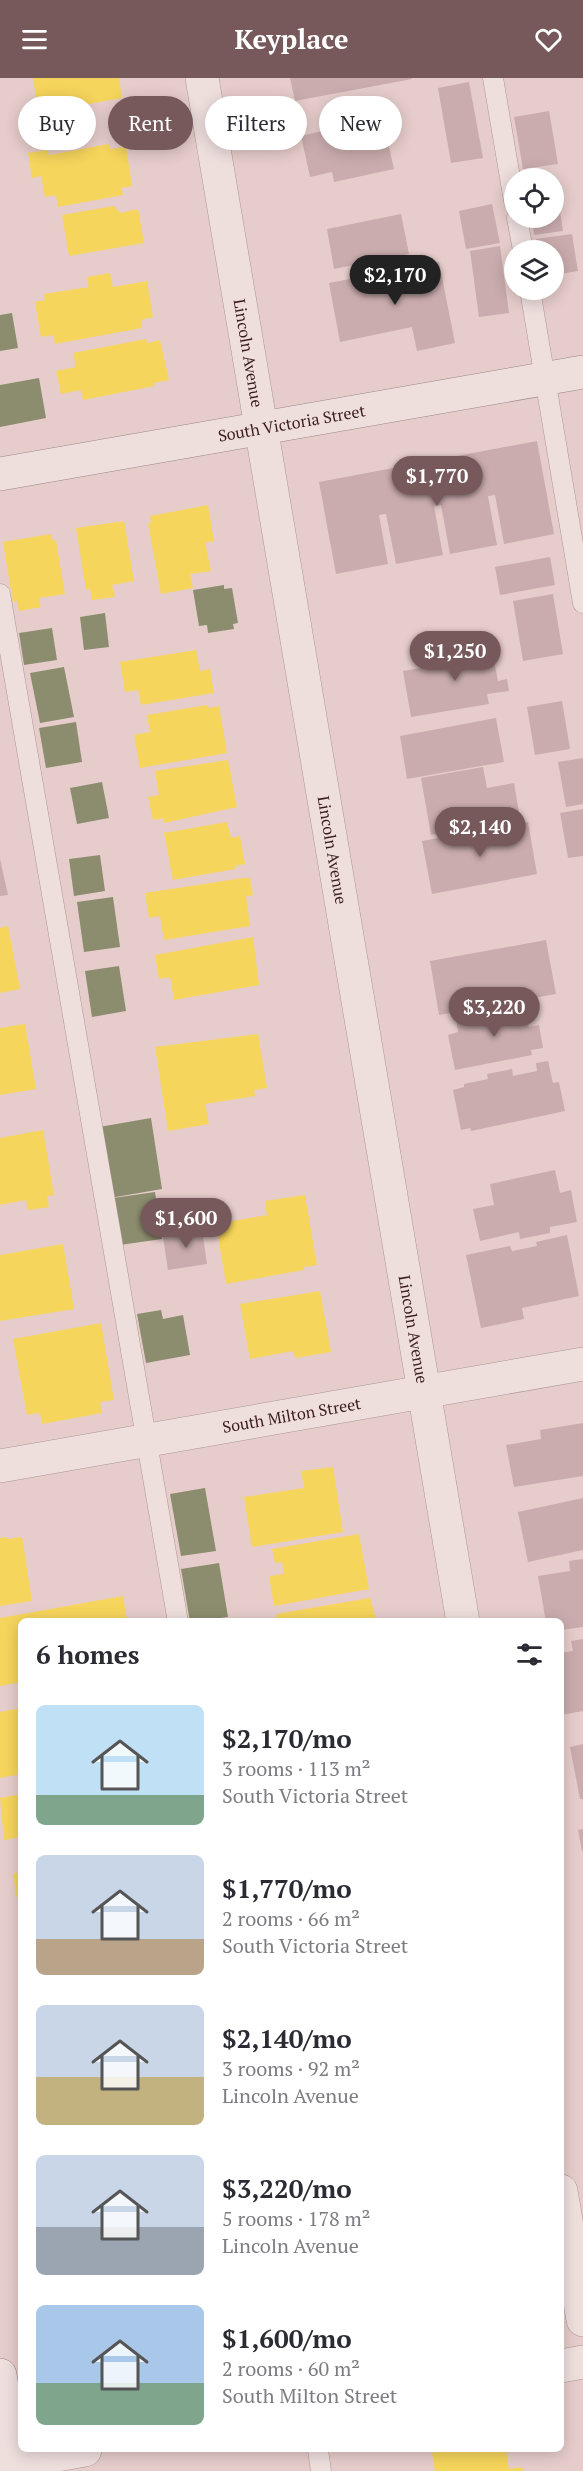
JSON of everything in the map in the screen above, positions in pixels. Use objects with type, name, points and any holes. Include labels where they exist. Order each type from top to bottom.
[{"type":"street","name":"Lincoln Avenue","points":[[202,78],[462,1618]]},
{"type":"street","name":"South Victoria Street","points":[[0,474],[261,426],[583,372]]},
{"type":"street","name":"South Milton Street","points":[[0,1466],[583,1364]]},
{"type":"street","points":[[564,2209],[583,2320]]},
{"type":"street","points":[[564,2365],[583,2362]]},
{"type":"street","points":[[0,2375],[10,2466],[76,2452]]},
{"type":"lane","points":[[493,78],[508,168]]},
{"type":"lane","points":[[532,300],[583,603]]},
{"type":"lane","points":[[0,594],[177,1618]]},
{"type":"lane","points":[[318,2452],[321,2471]]},
{"type":"building: Homes","points":[[33,78],[119,78],[122,96],[108,96],[108,101],[96,103],[96,96],[36,96]]},
{"type":"building: Homes","points":[[108,144],[108,150],[126,150],[132,186],[121,188],[123,195],[58,207],[56,195],[45,197],[41,176],[32,178],[28,153],[48,150],[49,155],[76,150],[96,150],[96,146]]},
{"type":"building: Homes","points":[[114,206],[120,213],[138,209],[144,243],[69,256],[62,215]]},
{"type":"building: Homes","points":[[110,273],[113,287],[147,281],[153,317],[141,320],[142,328],[55,344],[53,335],[41,337],[35,302],[45,300],[44,294],[89,287],[87,277]]},
{"type":"building: Homes","points":[[146,339],[147,343],[160,340],[169,380],[154,383],[154,386],[83,400],[81,390],[61,394],[56,371],[76,367],[73,353]]},
{"type":"building: Homes","points":[[208,505],[214,541],[205,543],[211,571],[190,574],[193,588],[161,594],[148,523],[151,523],[150,516]]},
{"type":"building: Homes","points":[[124,521],[134,581],[112,585],[115,597],[92,600],[90,589],[86,590],[76,528]]},
{"type":"building: Homes","points":[[51,534],[52,540],[56,540],[65,594],[39,598],[41,607],[19,611],[17,601],[13,602],[3,542]]},
{"type":"building: Homes","points":[[196,650],[200,671],[210,669],[214,693],[141,705],[138,690],[125,692],[120,662]]},
{"type":"building: Homes","points":[[207,705],[208,708],[219,706],[227,753],[140,768],[134,735],[150,732],[147,715]]},
{"type":"building: Homes","points":[[228,760],[237,807],[164,823],[164,818],[153,820],[148,797],[159,795],[155,771]]},
{"type":"building: Homes","points":[[227,822],[231,838],[240,836],[245,864],[235,866],[235,869],[173,880],[164,833]]},
{"type":"building: Homes","points":[[250,878],[253,895],[246,896],[250,926],[164,940],[160,916],[149,918],[145,893]]},
{"type":"building: Homes","points":[[8,926],[20,989],[0,993],[0,928]]},
{"type":"building: Homes","points":[[253,937],[259,985],[174,1000],[170,977],[159,979],[155,955]]},
{"type":"building: Homes","points":[[25,1024],[36,1089],[0,1095],[0,1028]]},
{"type":"building: Homes","points":[[258,1034],[267,1088],[254,1090],[255,1096],[205,1104],[209,1124],[168,1131],[155,1047]]},
{"type":"building: Homes","points":[[43,1130],[54,1195],[47,1196],[49,1207],[28,1210],[26,1200],[0,1205],[0,1138]]},
{"type":"building: Homes","points":[[305,1195],[317,1265],[304,1267],[304,1270],[226,1284],[216,1224],[267,1215],[265,1201]]},
{"type":"building: Homes","points":[[63,1244],[74,1309],[0,1321],[0,1255]]},
{"type":"building: Homes","points":[[320,1291],[331,1352],[295,1358],[293,1351],[250,1359],[240,1304]]},
{"type":"building: Homes","points":[[101,1323],[114,1400],[100,1402],[102,1413],[42,1424],[40,1413],[27,1415],[13,1339]]},
{"type":"building: Homes","points":[[333,1467],[343,1532],[252,1547],[244,1497],[304,1488],[301,1471]]},
{"type":"building: Homes","points":[[359,1534],[369,1589],[274,1606],[269,1576],[284,1574],[282,1562],[275,1563],[272,1549]]},
{"type":"building: Homes","points":[[6,1537],[7,1539],[22,1537],[32,1601],[0,1606],[0,1538]]},
{"type":"building: Homes","points":[[123,1596],[126,1618],[18,1618],[18,1683],[0,1686],[0,1618]]},
{"type":"building: Homes","points":[[370,1598],[376,1618],[276,1618],[276,1615]]},
{"type":"building: Homes","points":[[18,1709],[18,1775],[0,1778],[0,1712]]},
{"type":"building: Homes","points":[[18,1795],[18,1838],[4,1840],[0,1798]]},
{"type":"building: Homes","points":[[18,1873],[18,1905],[13,1874]]},
{"type":"building: Homes","points":[[506,2452],[509,2469],[522,2467],[523,2471],[435,2471],[432,2453]]},
{"type":"building: Industry","points":[[12,313],[18,348],[0,351],[0,315]]},
{"type":"building: Industry","points":[[39,378],[46,418],[0,427],[0,385]]},
{"type":"building: Industry","points":[[224,585],[224,589],[232,588],[238,623],[233,624],[234,629],[208,633],[207,625],[199,626],[193,590]]},
{"type":"building: Industry","points":[[105,613],[109,647],[84,650],[80,617]]},
{"type":"building: Industry","points":[[52,628],[57,660],[24,665],[19,633]]},
{"type":"building: Industry","points":[[64,667],[74,717],[40,723],[30,673]]},
{"type":"building: Industry","points":[[76,722],[82,762],[46,768],[39,728]]},
{"type":"building: Industry","points":[[102,782],[109,818],[77,824],[70,788]]},
{"type":"building: Industry","points":[[100,855],[105,891],[74,896],[69,859]]},
{"type":"building: Industry","points":[[113,897],[120,947],[84,952],[77,902]]},
{"type":"building: Industry","points":[[119,966],[126,1011],[92,1017],[85,971]]},
{"type":"building: Industry","points":[[151,1118],[162,1189],[110,1198],[99,1127]]},
{"type":"building: Industry","points":[[155,1192],[162,1239],[120,1245],[113,1198]]},
{"type":"building: Industry","points":[[161,1310],[163,1319],[183,1315],[190,1355],[146,1363],[137,1314]]},
{"type":"building: Industry","points":[[205,1488],[216,1551],[181,1556],[170,1494]]},
{"type":"building: Industry","points":[[219,1563],[228,1617],[189,1618],[181,1569]]},
{"type":"building: Other","points":[[290,78],[412,78],[307,99],[307,96],[294,96]]},
{"type":"building: Other","points":[[469,82],[483,158],[451,163],[438,88]]},
{"type":"building: Other","points":[[549,111],[558,164],[523,168],[514,117]]},
{"type":"building: Other","points":[[319,132],[319,150],[390,150],[394,169],[334,182],[332,172],[310,177],[304,150],[307,150],[307,135]]},
{"type":"building: Other","points":[[492,204],[500,243],[466,249],[459,211]]},
{"type":"building: Other","points":[[401,214],[409,254],[334,269],[327,229]]},
{"type":"building: Other","points":[[533,228],[563,228],[563,231],[534,235]]},
{"type":"building: Other","points":[[572,234],[578,271],[564,273],[564,240],[536,239]]},
{"type":"building: Other","points":[[500,246],[504,300],[507,300],[509,313],[479,317],[470,251]]},
{"type":"building: Other","points":[[439,262],[455,343],[417,351],[412,327],[340,342],[329,283]]},
{"type":"building: Other","points":[[537,441],[554,534],[504,544],[495,495],[488,496],[497,545],[450,554],[441,505],[434,506],[443,555],[396,564],[386,514],[379,515],[388,564],[336,574],[319,482]]},
{"type":"building: Other","points":[[550,557],[555,585],[500,595],[495,567]]},
{"type":"building: Other","points":[[553,594],[563,654],[523,661],[513,601]]},
{"type":"building: Other","points":[[490,640],[498,681],[507,679],[509,691],[487,694],[489,704],[411,717],[403,671],[462,661],[459,645]]},
{"type":"building: Other","points":[[562,701],[570,749],[535,755],[527,707]]},
{"type":"building: Other","points":[[496,718],[504,762],[407,779],[400,736]]},
{"type":"building: Other","points":[[583,758],[583,804],[566,807],[558,762]]},
{"type":"building: Other","points":[[483,767],[487,788],[514,783],[520,818],[431,835],[421,778]]},
{"type":"building: Other","points":[[583,809],[583,856],[568,858],[560,813]]},
{"type":"building: Other","points":[[528,822],[537,874],[432,894],[422,841]]},
{"type":"building: Other","points":[[0,859],[8,895],[0,896]]},
{"type":"building: Other","points":[[546,940],[556,994],[439,1015],[430,961]]},
{"type":"building: Other","points":[[525,1006],[529,1027],[539,1025],[543,1048],[531,1050],[532,1055],[455,1070],[448,1035],[458,1032],[456,1019]]},
{"type":"building: Other","points":[[548,1061],[553,1083],[559,1082],[565,1111],[471,1131],[470,1128],[461,1130],[453,1090],[464,1087],[464,1084],[488,1079],[487,1074],[512,1069],[513,1076],[537,1071],[536,1063]]},
{"type":"building: Other","points":[[555,1170],[560,1193],[571,1190],[577,1222],[550,1227],[550,1233],[520,1239],[519,1232],[480,1241],[473,1209],[494,1205],[490,1184]]},
{"type":"building: Other","points":[[201,1222],[207,1264],[168,1270],[163,1237],[189,1233],[188,1225]]},
{"type":"building: Other","points":[[567,1235],[579,1296],[522,1308],[524,1319],[481,1328],[466,1255],[510,1246],[512,1251],[537,1246],[536,1242]]},
{"type":"building: Other","points":[[583,1423],[583,1476],[514,1487],[506,1445],[541,1439],[540,1430]]},
{"type":"building: Other","points":[[583,1498],[583,1550],[528,1562],[518,1512]]},
{"type":"building: Other","points":[[583,1559],[583,1627],[564,1630],[564,1618],[545,1618],[538,1576],[570,1571],[569,1561]]},
{"type":"building: Other","points":[[583,1639],[583,1711],[564,1714],[564,1652],[573,1651],[571,1641]]},
{"type":"building: Other","points":[[583,1744],[583,1799],[580,1799],[570,1747]]},
{"type":"building: Other","points":[[583,1829],[583,1851],[582,1851],[578,1830]]}]
